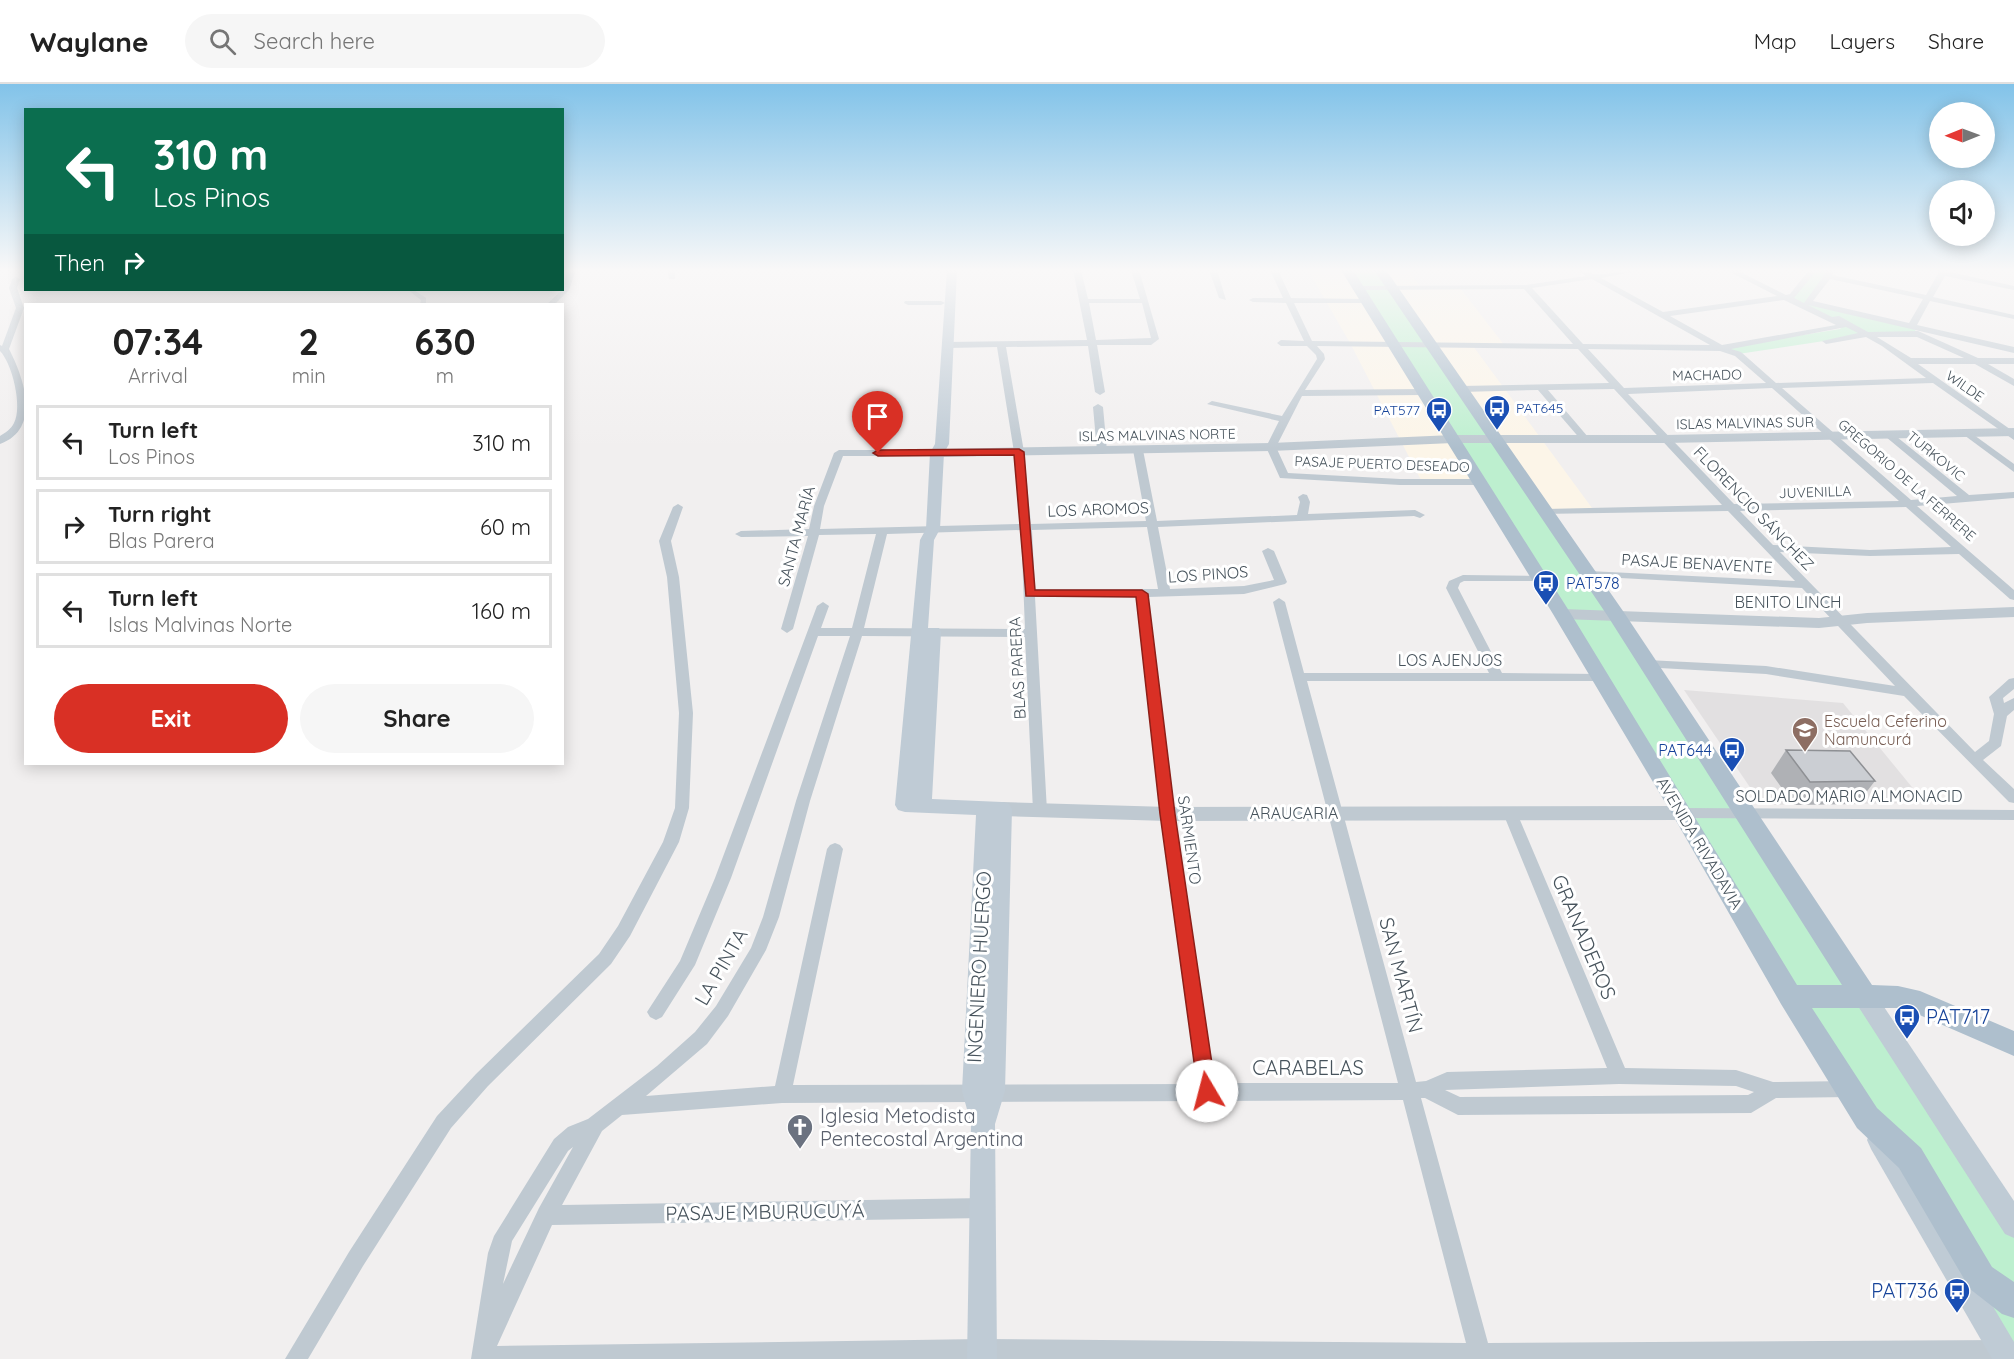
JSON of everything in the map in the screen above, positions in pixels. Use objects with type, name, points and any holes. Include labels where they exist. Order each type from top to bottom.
[{"type":"main road","points":[[936,453],[930,443],[939,330]]},
{"type":"main road","points":[[927,634],[938,540],[933,529],[936,453],[942,444],[949,330]]},
{"type":"main road","name":"AVENIDA RIVADAVIA","points":[[1383,330],[1562,614],[1683,813],[1790,996],[1867,1118],[2006,1355]]},
{"type":"main road","points":[[1420,330],[1616,615],[2014,1225]]},
{"type":"main road","name":"ARAUCARIA","points":[[927,634],[913,805],[994,809]]},
{"type":"main road","name":"INGENIERO HUERGO","points":[[982,1355],[983,1091],[994,809]]},
{"type":"main road","points":[[1790,996],[1898,998],[1920,1003],[2014,1044]]},
{"type":"main road","points":[[1867,1118],[1910,1158],[1981,1278],[2014,1302]]},
{"type":"street","points":[[0,441],[20,422],[21,410],[15,369],[3,348],[11,330]]},
{"type":"street","points":[[1090,330],[1100,392]]},
{"type":"street","points":[[948,345],[1151,342],[1155,339],[1154,330]]},
{"type":"street","points":[[1271,447],[1299,393],[1321,359],[1320,354],[1309,343],[1302,330]]},
{"type":"street","name":"FLORENCIO SÁNCHEZ","points":[[1566,330],[1732,510],[1974,760],[2014,798]]},
{"type":"street","points":[[1688,330],[1721,348]]},
{"type":"street","points":[[1281,343],[1721,348],[1837,330]]},
{"type":"street","name":"WILDE","points":[[1861,330],[2012,434]]},
{"type":"street","points":[[1915,330],[2014,382]]},
{"type":"street","points":[[1815,342],[1915,330],[2014,350]]},
{"type":"street","name":"BLAS PARERA","points":[[1001,345],[1019,452],[1026,527],[1040,811]]},
{"type":"street","points":[[1738,354],[1793,346]]},
{"type":"street","name":"GREGORIO DE LA FERRERE","points":[[1721,348],[1738,354],[1777,387],[2014,596]]},
{"type":"street","points":[[1909,361],[2014,361]]},
{"type":"street","name":"MACHADO","points":[[1461,389],[1793,386],[1829,388],[1934,380]]},
{"type":"street","points":[[1540,387],[1585,440]]},
{"type":"street","points":[[1299,393],[1423,392]]},
{"type":"street","points":[[1212,404],[1286,420]]},
{"type":"street","points":[[1098,407],[1102,451]]},
{"type":"street","points":[[1967,433],[2014,469]]},
{"type":"street","name":"ISLAS MALVINAS SUR","points":[[1476,439],[1585,440],[2012,434]]},
{"type":"street","name":"TURKOVIC","points":[[1889,435],[1966,498]]},
{"type":"street","name":"ISLAS MALVINAS NORTE","points":[[839,453],[1102,451],[1476,439]]},
{"type":"street","name":"PASAJE PUERTO DESEADO","points":[[1271,447],[1284,476],[1400,482],[1479,482]]},
{"type":"street","points":[[1138,450],[1165,593]]},
{"type":"street","name":"SANTA MARÍA","points":[[787,629],[814,533],[819,506],[839,453]]},
{"type":"street","name":"JUVENILLA","points":[[1545,512],[1732,510],[1909,503],[2014,495]]},
{"type":"street","points":[[1303,497],[1305,514]]},
{"type":"street","points":[[296,1359],[356,1259],[444,1122],[482,1080],[587,979],[605,958],[624,932],[671,843],[682,808],[686,713],[673,578],[665,541],[678,507]]},
{"type":"street","name":"LOS AROMOS","points":[[741,534],[1026,527],[1305,514],[1415,513],[1420,515],[1418,518],[1331,521],[1305,514]]},
{"type":"street","name":"LA PINTA","points":[[481,1358],[546,1215],[595,1125],[663,1072],[701,1038],[722,1011],[758,950],[771,917],[803,801],[857,633],[882,531]]},
{"type":"street","points":[[1770,548],[1870,554],[1963,550]]},
{"type":"street","name":"LOS PINOS","points":[[1030,593],[1142,594],[1244,590],[1281,582],[1268,551]]},
{"type":"street","name":"PASAJE BENAVENTE","points":[[1588,574],[1804,585]]},
{"type":"street","points":[[1497,677],[1452,588],[1455,581],[1463,578],[1539,578]]},
{"type":"street","name":"SARMIENTO","points":[[1142,594],[1168,814],[1207,1091]]},
{"type":"street","name":"SAN MARTÍN","points":[[1279,602],[1336,813],[1418,1090],[1481,1357]]},
{"type":"street","points":[[656,1012],[687,965],[723,878],[823,606]]},
{"type":"street","name":"BENITO LINCH","points":[[1562,614],[1819,623],[1867,618],[2013,613]]},
{"type":"street","points":[[812,632],[1032,633]]},
{"type":"street","points":[[1647,664],[1766,670],[1908,692]]},
{"type":"street","name":"LOS AJENJOS","points":[[1300,677],[1600,678]]},
{"type":"street","points":[[1974,760],[1996,743],[2001,714],[1996,697],[2014,682]]},
{"type":"street","points":[[2001,714],[2014,702]]},
{"type":"street","name":"ARAUCARIA","points":[[994,809],[1168,814],[1683,813]]},
{"type":"street","name":"GRANADEROS","points":[[1510,813],[1619,1076]]},
{"type":"street","name":"SOLDADO MARIO ALMONACID","points":[[1683,813],[2014,815]]},
{"type":"street","points":[[782,1094],[835,849]]},
{"type":"street","name":"CARABELAS","points":[[616,1107],[782,1094],[1418,1090],[1447,1080],[1619,1076],[1736,1078],[1773,1090],[1849,1089]]},
{"type":"street","name":"CARABELAS","points":[[1418,1090],[1458,1106],[1751,1104],[1773,1090]]},
{"type":"street","points":[[595,1125],[575,1133],[561,1145],[504,1236],[498,1253],[481,1358],[982,1355],[1481,1357],[2006,1355]]},
{"type":"street","name":"PASAJE MBURUCUYÁ","points":[[546,1215],[984,1208]]},
{"type":"shaded area","points":[[1342,330],[1492,330],[1505,346],[1473,346],[1595,512],[1545,512],[1479,482],[1422,482]]},
{"type":"shaded area","name":"Escuela Ceferino Namuncurá","points":[[1684,690],[1843,703],[1925,803],[1762,805]]},
{"type":"green space","points":[[1383,330],[1420,330],[2014,1225],[2014,1359]]},
{"type":"green space","points":[[1837,330],[1915,330],[1918,334],[1870,334],[1738,354],[1721,348]]},
{"type":"building","points":[[1786,750],[1850,751],[1875,781],[1810,782]]},
{"type":"place","name":"PAT645","points":[[1497,431]]},
{"type":"place","name":"PAT577","points":[[1439,433]]},
{"type":"place","name":"PAT578","points":[[1546,606]]},
{"type":"place","name":"Escuela Ceferino Namuncurá","points":[[1805,753]]},
{"type":"place","name":"PAT644","points":[[1732,773]]},
{"type":"place","name":"PAT717","points":[[1907,1040]]},
{"type":"place","name":"Iglesia Metodista Pentecostal Argentina","points":[[800,1150]]},
{"type":"place","name":"PAT736","points":[[1957,1314]]},
{"type":"route","points":[[878,453],[1019,452],[1030,593],[1142,594],[1168,814],[1207,1091]]}]
